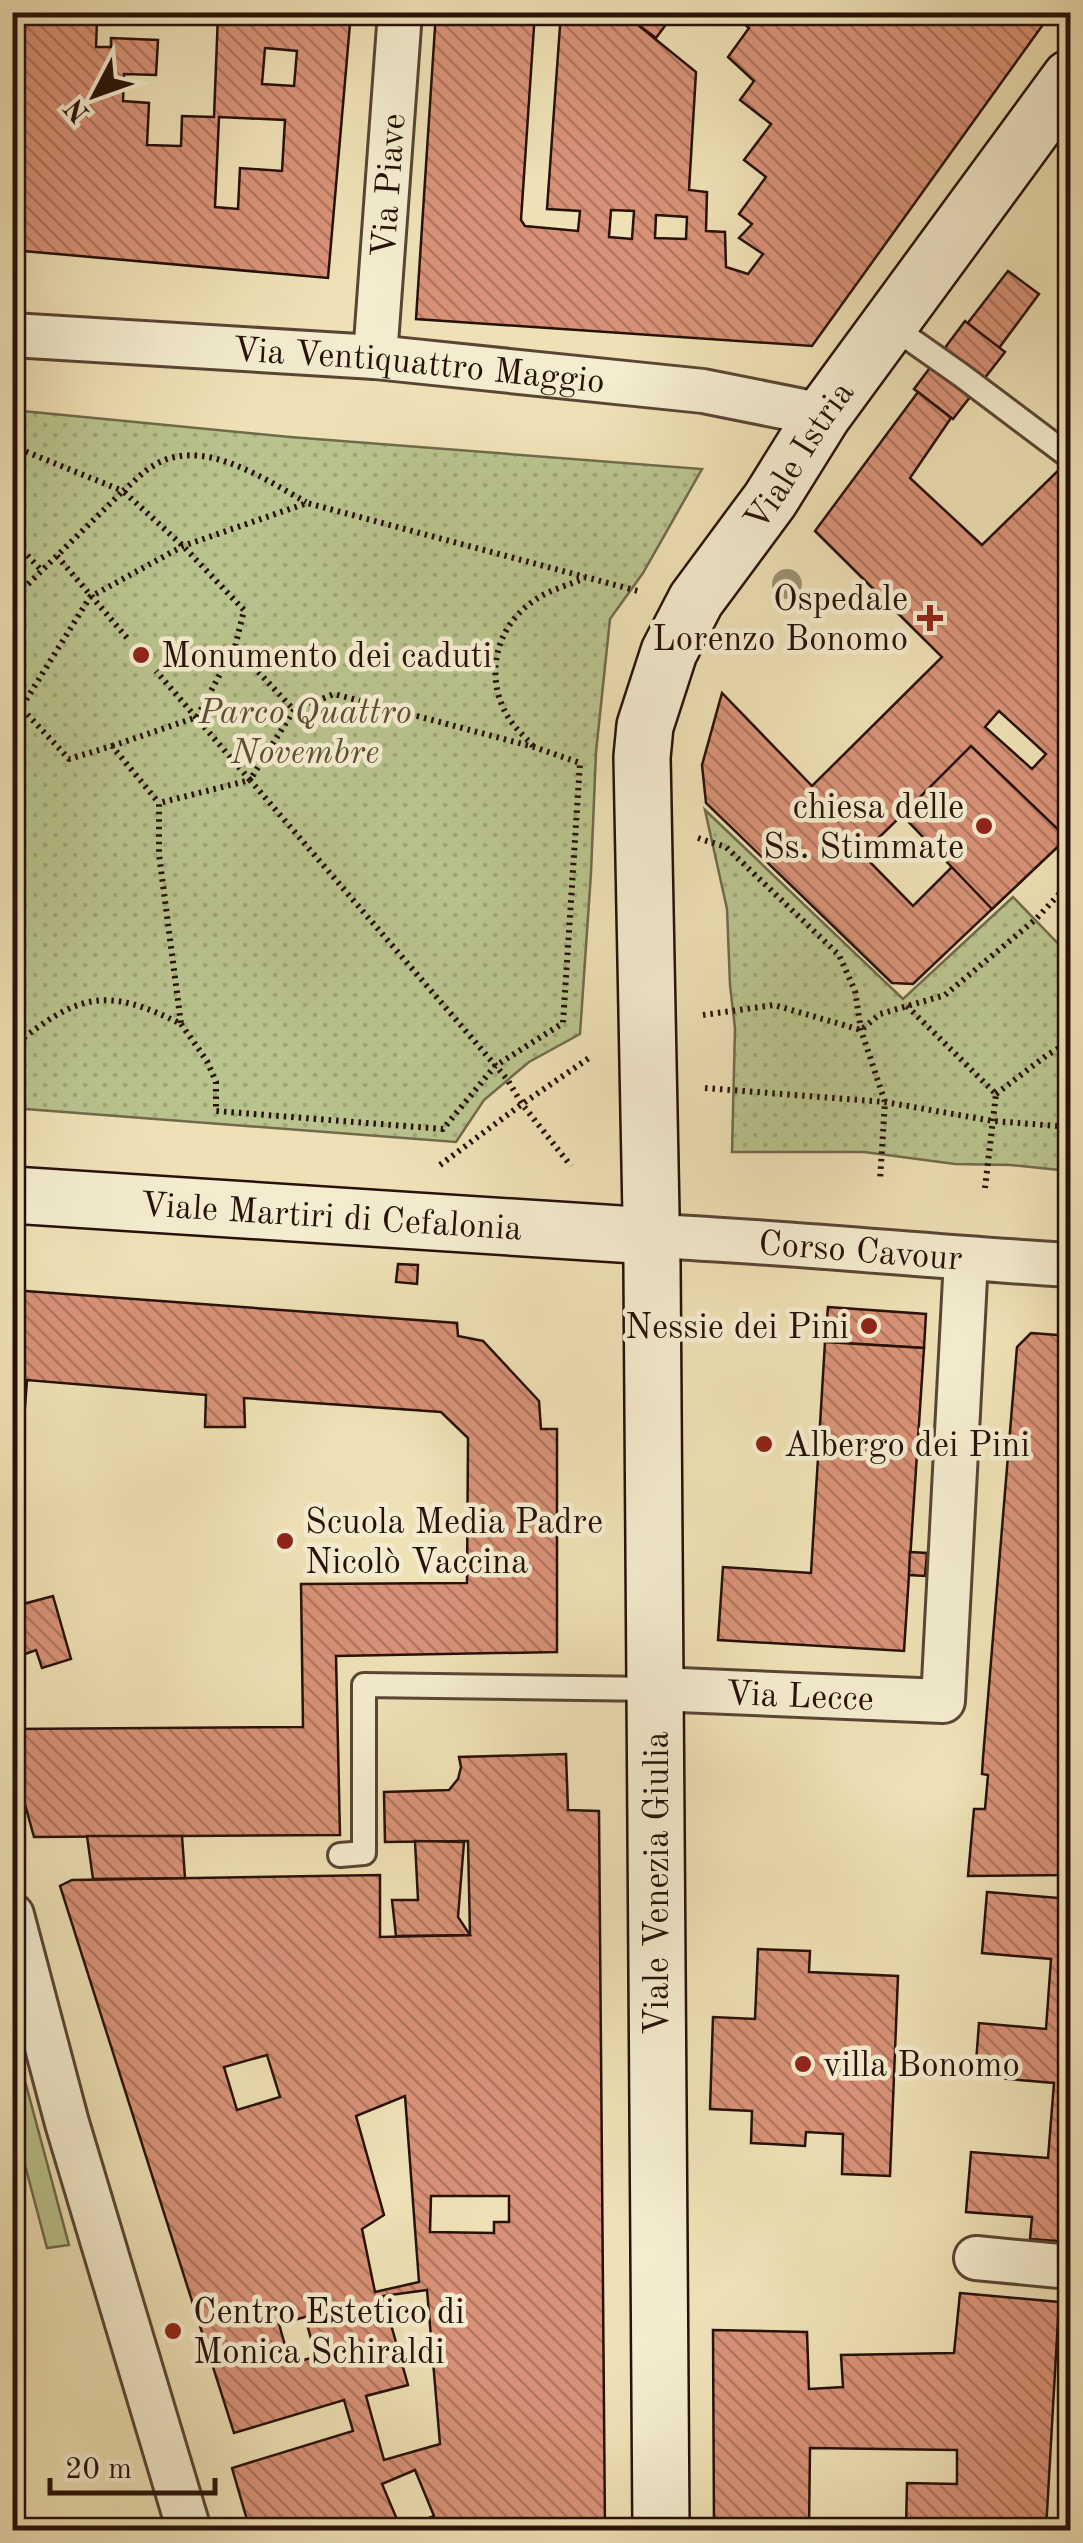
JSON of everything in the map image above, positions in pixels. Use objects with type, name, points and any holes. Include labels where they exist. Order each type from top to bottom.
[{"type":"main road","name":"Viale Istria","points":[[651,1236],[642,757],[645,726],[669,652],[696,600],[770,500],[823,416],[899,331],[1070,78]]},
{"type":"main road","name":"Viale Martiri di Cefalonia","points":[[12,1195],[651,1236]]},
{"type":"main road","name":"Viale Venezia Giulia","points":[[651,1236],[661,2530]]},
{"type":"street","name":"Via Piave","points":[[375,357],[400,12]]},
{"type":"street","name":"Via Ventiquattro Maggio","points":[[16,331],[375,357],[703,391],[823,416]]},
{"type":"street","name":"Corso Cavour","points":[[651,1236],[1070,1266]]},
{"type":"street","name":"Via Lecce","points":[[655,1689],[943,1700],[966,1259]]},
{"type":"street","points":[[12,1915],[67,2123],[189,2530]]},
{"type":"street","points":[[976,2258],[1070,2267]]},
{"type":"lane","name":"Viale Istria","points":[[899,331],[1070,111]]},
{"type":"lane","points":[[899,331],[1066,454]]},
{"type":"lane","points":[[340,1855],[364,1854],[364,1686],[655,1689]]},
{"type":"path","points":[[12,446],[123,491],[244,610],[235,647],[197,718],[69,759],[12,698]]},
{"type":"path","points":[[12,600],[153,466],[170,458],[198,456],[236,463],[307,503],[644,595]]},
{"type":"path","points":[[12,718],[22,708],[90,596],[183,546],[307,503]]},
{"type":"path","points":[[12,539],[42,571]]},
{"type":"path","points":[[57,556],[128,638]]},
{"type":"path","points":[[534,747],[508,716],[493,678],[498,644],[534,600],[586,578]]},
{"type":"path","points":[[235,647],[294,710]]},
{"type":"path","points":[[156,671],[507,1079],[571,1166]]},
{"type":"path","points":[[112,746],[159,803],[160,854],[181,1024],[207,1061],[216,1082],[216,1111],[442,1130],[495,1066],[564,1022],[580,762],[334,694],[294,710],[250,780],[159,803]]},
{"type":"path","points":[[696,837],[726,847],[839,954],[855,992],[861,1030],[885,1102],[880,1180]]},
{"type":"path","points":[[861,1030],[880,1014],[945,994],[1036,920],[1062,891],[1070,900]]},
{"type":"path","points":[[12,1047],[62,1010],[83,1002],[127,1003],[181,1024]]},
{"type":"path","points":[[702,1015],[774,1005],[861,1030]]},
{"type":"path","points":[[906,1005],[996,1094]]},
{"type":"path","points":[[986,1188],[996,1094],[1070,1042]]},
{"type":"path","points":[[435,1169],[606,1047]]},
{"type":"path","points":[[705,1088],[885,1102],[993,1121],[1070,1127]]},
{"type":"path","points":[[32,2530],[54,2524]]},
{"type":"green space","name":"Parco Quattro Novembre","points":[[12,410],[290,437],[702,469],[643,573],[610,619],[596,752],[580,1034],[529,1062],[484,1100],[456,1142],[13,1108]]},
{"type":"green space","points":[[705,810],[903,999],[1013,897],[1070,956],[1070,1171],[955,1164],[864,1152],[732,1152],[735,1028],[727,909]]},
{"type":"green space","points":[[12,2040],[69,2245],[47,2248],[13,2120]]},
{"type":"building","points":[[26,12],[131,12],[131,22],[97,21],[96,47],[111,47],[111,38],[158,40],[156,75],[124,74],[123,101],[149,103],[147,145],[181,146],[182,116],[214,117],[218,14],[190,12],[351,12],[328,278],[12,250]],"holes":[[[265,48],[297,51],[294,86],[262,84]],[[219,117],[285,120],[282,171],[240,168],[238,209],[215,207]]]},
{"type":"building","points":[[436,12],[535,12],[521,220],[525,226],[578,231],[580,211],[547,209],[561,12],[633,12],[633,21],[696,72],[689,190],[707,192],[706,231],[725,232],[726,267],[748,274],[763,254],[739,238],[752,224],[739,214],[766,177],[744,160],[771,124],[740,100],[754,81],[728,57],[749,28],[730,12],[1052,12],[812,346],[416,319]],"holes":[[[611,210],[634,211],[632,239],[609,237]],[[656,215],[687,217],[686,239],[655,238]]]},
{"type":"building","points":[[633,12],[662,12],[670,19],[656,38],[633,21]]},
{"type":"building","points":[[1008,271],[1039,294],[999,348],[967,324]]},
{"type":"building","points":[[965,321],[1005,352],[953,419],[914,389]]},
{"type":"building","points":[[918,392],[951,418],[910,478],[982,545],[1070,459],[1070,835],[913,984],[892,983],[706,803],[702,765],[722,693],[812,786],[942,657],[815,531]],"holes":[[[999,711],[1046,754],[1032,769],[985,727]],[[902,815],[952,867],[913,906],[862,854]]]},
{"type":"building","name":"chiesa delle Ss. Stimmate","points":[[971,746],[1067,838],[992,909],[902,815]]},
{"type":"building","points":[[398,1264],[418,1265],[417,1284],[396,1282]]},
{"type":"building","points":[[12,1290],[457,1323],[458,1336],[483,1341],[539,1401],[541,1429],[557,1429],[557,1652],[336,1656],[340,1835],[34,1837],[12,1757],[12,1729],[303,1727],[301,1584],[467,1583],[468,1438],[441,1412],[244,1398],[245,1427],[205,1427],[206,1395],[27,1380],[16,1526],[12,1525]]},
{"type":"building","points":[[828,1307],[926,1314],[924,1348],[825,1342]]},
{"type":"building","points":[[1031,1333],[1070,1336],[1070,1875],[968,1876],[974,1809],[985,1809],[988,1775],[982,1774],[983,1758],[1017,1347]]},
{"type":"building","points":[[825,1342],[924,1348],[904,1651],[718,1640],[723,1567],[811,1573]]},
{"type":"building","points":[[910,1552],[927,1553],[925,1576],[909,1575]]},
{"type":"building","points":[[53,1596],[71,1659],[42,1668],[36,1650],[25,1654],[12,1607]]},
{"type":"building","points":[[566,1754],[568,1810],[599,1811],[605,2530],[250,2530],[232,2468],[353,2431],[344,2400],[234,2433],[60,1886],[72,1880],[380,1875],[380,1937],[470,1935],[468,1841],[385,1842],[384,1792],[449,1790],[458,1779],[459,1757]],"holes":[[[267,2055],[280,2097],[237,2110],[224,2067]],[[405,2096],[419,2282],[375,2292],[362,2229],[384,2215],[356,2116]],[[431,2196],[509,2196],[509,2222],[494,2222],[494,2233],[430,2232]],[[427,2290],[440,2444],[384,2460],[366,2396],[408,2385],[383,2296]],[[305,2317],[316,2357],[290,2363],[279,2324]],[[415,2470],[434,2516],[401,2529],[382,2484]]]},
{"type":"building","points":[[87,1836],[182,1836],[185,1878],[93,1879]]},
{"type":"building","points":[[415,1841],[464,1842],[458,1917],[470,1935],[396,1936],[392,1900],[418,1900]]},
{"type":"building","points":[[987,1892],[1070,1899],[1070,2242],[1030,2239],[1032,2217],[966,2212],[971,2152],[1048,2158],[1054,2083],[975,2076],[979,2023],[1046,2029],[1051,1959],[982,1953]]},
{"type":"building","name":"villa Bonomo","points":[[758,1949],[810,1951],[809,1972],[898,1976],[890,2176],[842,2174],[843,2134],[806,2132],[805,2146],[751,2143],[752,2111],[710,2109],[713,2017],[755,2019]]},
{"type":"building","points":[[960,2293],[1059,2302],[1046,2530],[906,2530],[907,2483],[957,2484],[957,2450],[810,2448],[809,2530],[714,2530],[713,2330],[807,2332],[809,2389],[843,2387],[841,2355],[954,2353]]},
{"type":"place","name":"Ospedale Lorenzo Bonomo","points":[[930,618]]},
{"type":"place","name":"Monumento dei caduti","points":[[141,655]]},
{"type":"place","name":"chiesa delle Ss. Stimmate","points":[[984,826]]},
{"type":"place","name":"Nessie dei Pini","points":[[869,1326]]},
{"type":"place","name":"Albergo dei Pini","points":[[764,1444]]},
{"type":"place","name":"Scuola Media Padre Nicolò Vaccina","points":[[285,1541]]},
{"type":"place","name":"villa Bonomo","points":[[803,2064]]},
{"type":"place","name":"Centro Estetico di Monica Schiraldi","points":[[173,2331]]}]
